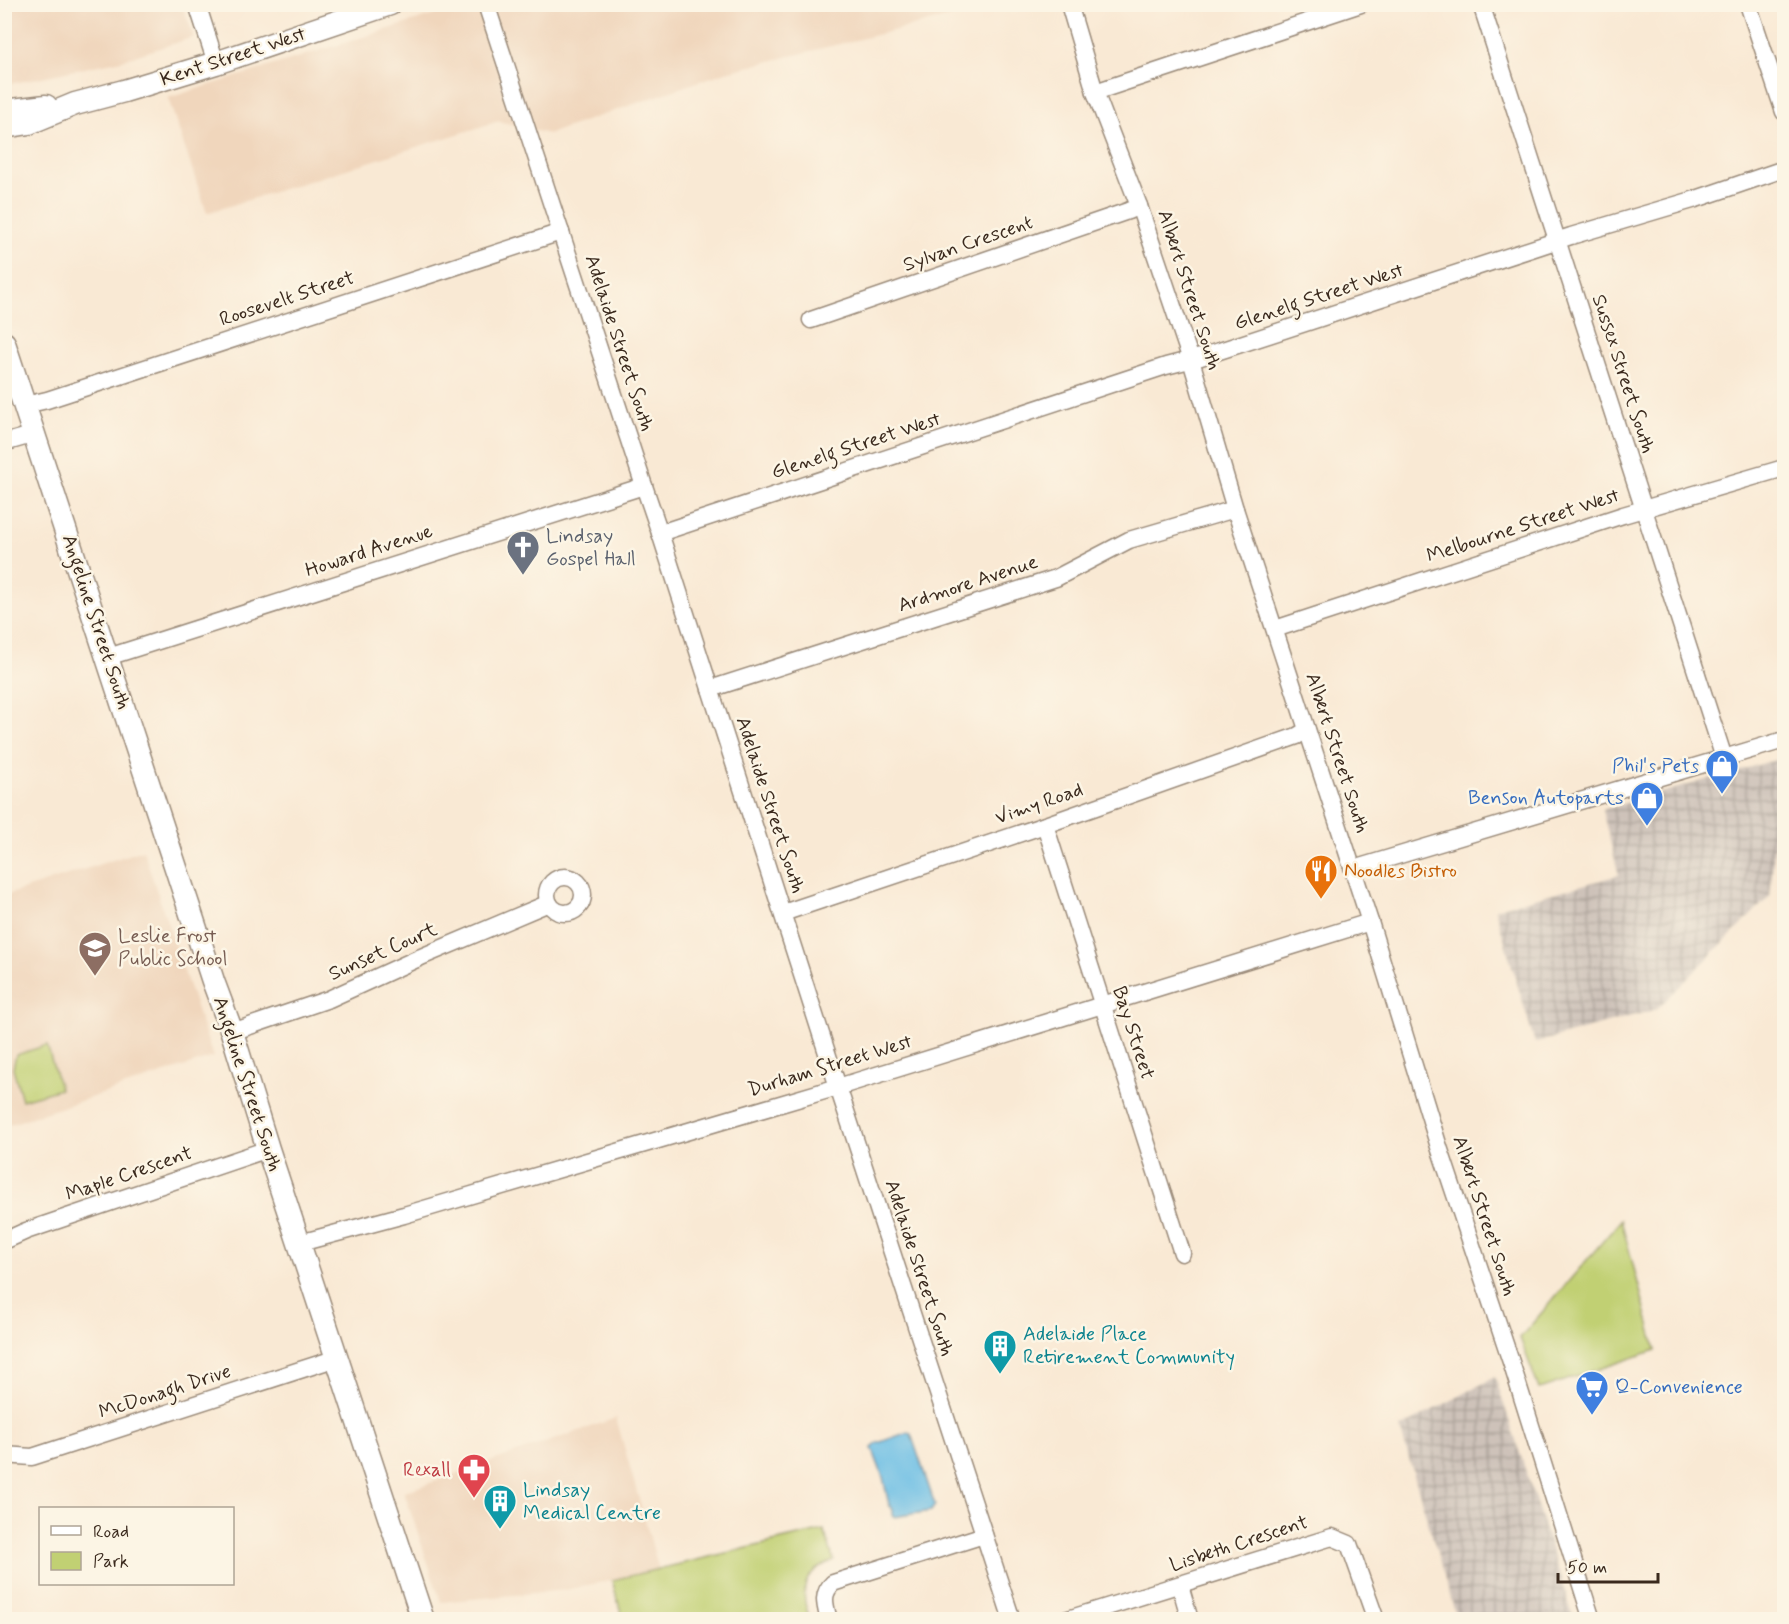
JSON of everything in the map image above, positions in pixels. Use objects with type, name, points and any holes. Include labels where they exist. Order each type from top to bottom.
[{"type":"main road","name":"Kent Street West","points":[[4,111],[75,104],[124,92],[390,4]]},
{"type":"main road","name":"Kent Street West","points":[[4,127],[29,123],[75,104]]},
{"type":"main road","name":"Angeline Street South","points":[[4,343],[213,981],[232,1032],[268,1149],[423,1620]]},
{"type":"street","points":[[197,4],[216,63]]},
{"type":"street","name":"Adelaide Street South","points":[[486,4],[1012,1620]]},
{"type":"street","name":"Albert Street South","points":[[1069,4],[1095,92],[1138,206],[1191,360],[1235,509],[1353,869],[1439,1147],[1511,1362],[1592,1620]]},
{"type":"street","points":[[1095,92],[1361,4]]},
{"type":"street","name":"Sussex Street South","points":[[1481,4],[1724,758]]},
{"type":"street","points":[[1748,4],[1785,112]]},
{"type":"street","name":"Glenelg Street West","points":[[660,533],[1155,370],[1785,169]]},
{"type":"street","name":"Sylvan Crescent","points":[[811,320],[1128,212],[1138,206]]},
{"type":"street","name":"Roosevelt Street","points":[[26,405],[561,232]]},
{"type":"street","points":[[4,443],[35,434]]},
{"type":"street","name":"Melbourne Street West","points":[[1275,629],[1644,509],[1785,468]]},
{"type":"street","name":"Howard Avenue","points":[[108,657],[644,486]]},
{"type":"street","name":"Ardmore Avenue","points":[[710,689],[1056,578],[1129,540],[1235,509]]},
{"type":"street","name":"Vimy Road","points":[[783,913],[1045,825],[1297,736],[1306,730]]},
{"type":"street","points":[[1353,869],[1785,740]]},
{"type":"street","name":"Bay Street","points":[[1045,825],[1182,1253]]},
{"type":"street","name":"Sunset Court","points":[[232,1032],[329,999],[549,903]]},
{"type":"street","name":"Durham Street West","points":[[300,1243],[838,1087],[1370,922]]},
{"type":"street","name":"Maple Crescent","points":[[4,1241],[26,1231],[268,1149]]},
{"type":"street","name":"McDonagh Drive","points":[[4,1455],[32,1457],[337,1358]]},
{"type":"street","points":[[829,1620],[824,1595],[833,1583],[984,1535]]},
{"type":"street","name":"Lisbeth Crescent","points":[[1065,1620],[1332,1537],[1349,1544],[1376,1620]]},
{"type":"street","points":[[1180,1585],[1190,1620]]},
{"type":"shaded area","points":[[948,4],[953,16],[726,72],[548,134],[499,121],[207,213],[168,98],[466,5]]},
{"type":"shaded area","points":[[4,5],[182,5],[194,37],[122,60],[5,85]]},
{"type":"shaded area","points":[[1782,758],[1770,896],[1657,1009],[1535,1043],[1495,909],[1619,875],[1602,810]]},
{"type":"shaded area","name":"Leslie Frost Public School","points":[[143,850],[213,1057],[5,1126],[4,896]]},
{"type":"shaded area","points":[[1495,1377],[1574,1619],[1457,1619],[1400,1428]]},
{"type":"shaded area","points":[[616,1418],[659,1570],[565,1590],[441,1602],[404,1492]]},
{"type":"green space","points":[[47,1045],[60,1089],[22,1100],[13,1068],[16,1055]]},
{"type":"green space","points":[[1621,1220],[1656,1350],[1539,1389],[1520,1338]]},
{"type":"green space","points":[[824,1530],[834,1561],[815,1570],[806,1583],[805,1599],[809,1619],[672,1620],[654,1617],[623,1619],[612,1580]]},
{"type":"water","points":[[908,1432],[911,1434],[935,1505],[931,1511],[893,1517],[893,1509],[889,1505],[883,1477],[872,1448],[878,1443]]},
{"type":"place","name":"Lindsay Gospel Hall","points":[[523,576]]},
{"type":"place","name":"Phil's Pets","points":[[1722,795]]},
{"type":"place","name":"Benson Autoparts","points":[[1647,827]]},
{"type":"place","name":"Noodles Bistro","points":[[1321,900]]},
{"type":"place","name":"Leslie Frost Public School","points":[[95,977]]},
{"type":"place","name":"Adelaide Place Retirement Community","points":[[1000,1375]]},
{"type":"place","name":"Q-Convenience","points":[[1592,1416]]},
{"type":"place","name":"Rexall","points":[[474,1499]]},
{"type":"place","name":"Lindsay Medical Centre","points":[[500,1530]]}]
